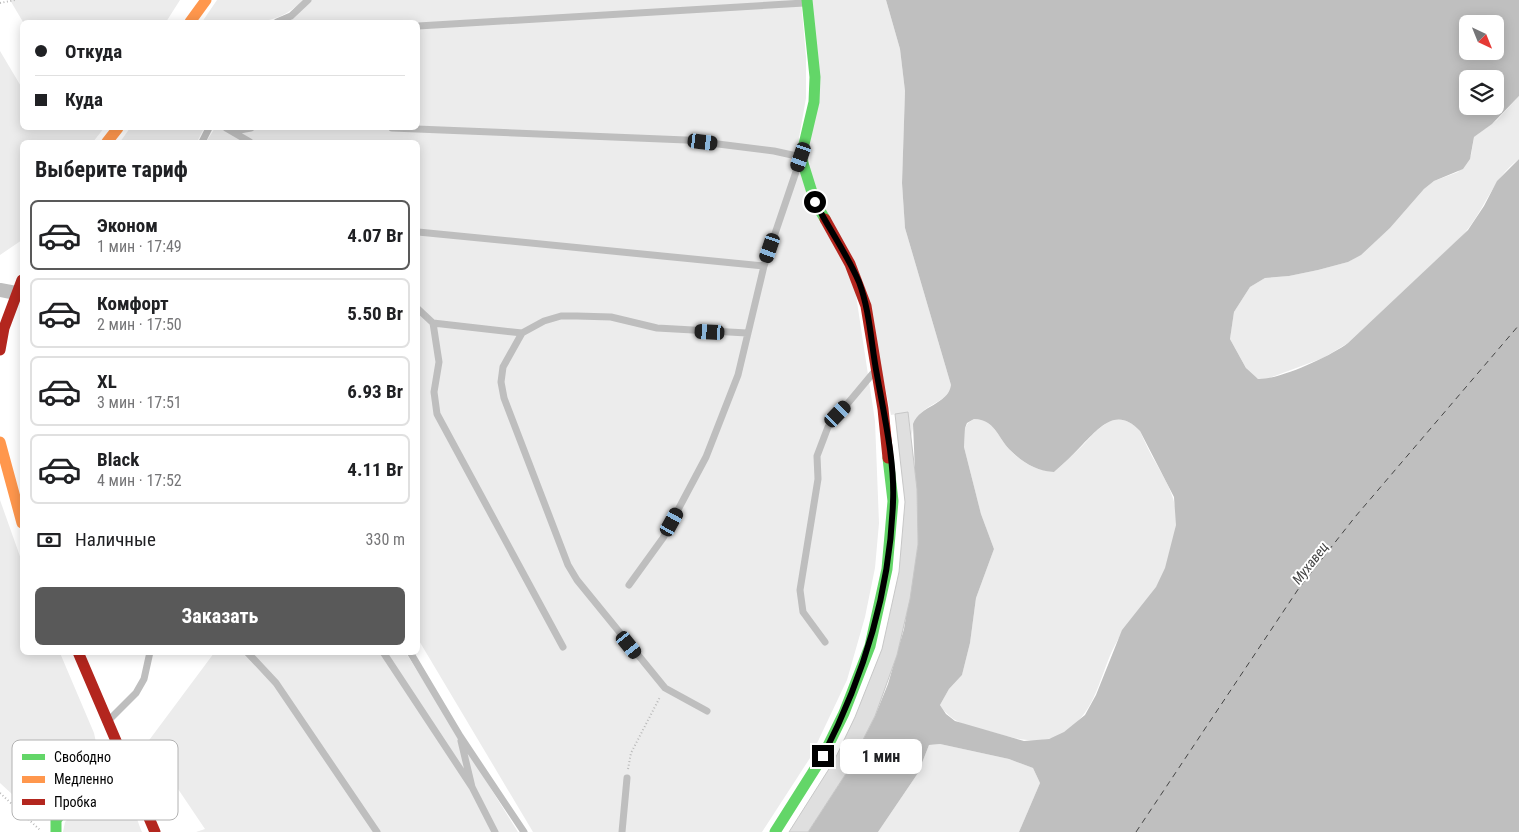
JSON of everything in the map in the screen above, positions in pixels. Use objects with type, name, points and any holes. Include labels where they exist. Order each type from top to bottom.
[{"type":"street","points":[[191,20],[206,0]]},
{"type":"street","points":[[775,832],[823,756],[844,713],[870,646],[887,569],[893,501],[866,306],[859,283],[815,202],[801,157],[814,102],[816,77],[807,1]]},
{"type":"street","points":[[109,140],[116,130]]},
{"type":"street","points":[[0,350],[4,328],[20,284]]},
{"type":"street","points":[[0,290],[16,293]]},
{"type":"street","points":[[0,442],[20,517]]},
{"type":"street","points":[[79,655],[116,740]]},
{"type":"street","points":[[150,820],[155,832]]},
{"type":"lane","points":[[282,20],[291,16],[308,0]]},
{"type":"lane","points":[[420,26],[807,1]]},
{"type":"lane","points":[[420,129],[686,140],[774,151],[801,157],[764,266],[738,375],[706,457],[663,538],[629,585]]},
{"type":"lane","points":[[234,131],[240,130]]},
{"type":"lane","points":[[234,131],[247,140]]},
{"type":"lane","points":[[420,232],[764,266]]},
{"type":"lane","points":[[420,310],[433,323],[439,362],[434,392],[437,414],[563,647]]},
{"type":"lane","points":[[706,711],[665,688],[588,595],[565,556],[504,398],[501,382],[503,367],[522,333],[544,321],[561,316],[611,317],[658,328],[747,333]]},
{"type":"lane","points":[[433,323],[522,333]]},
{"type":"lane","points":[[825,642],[803,612],[800,590],[818,479],[817,456],[828,427],[876,370]]},
{"type":"lane","points":[[108,721],[136,693],[144,680],[149,655]]},
{"type":"lane","points":[[250,655],[276,683],[377,832]]},
{"type":"lane","points":[[386,655],[472,787],[494,832]]},
{"type":"lane","points":[[412,655],[460,736],[524,832]]},
{"type":"lane","points":[[460,736],[472,787]]},
{"type":"lane","points":[[622,832],[627,778]]},
{"type":"path","points":[[0,3],[16,0]]},
{"type":"path","points":[[627,778],[631,753],[665,688]]},
{"type":"path","points":[[0,793],[12,804]]},
{"type":"path","points":[[29,820],[42,832]]},
{"type":"shaded area","points":[[10,0],[180,0],[167,20],[22,20]]},
{"type":"shaded area","points":[[217,0],[303,0],[292,10],[268,20],[203,20]]},
{"type":"shaded area","points":[[312,0],[801,0],[806,57],[806,98],[799,138],[854,282],[875,421],[879,523],[875,568],[865,617],[847,680],[810,758],[762,832],[533,832],[420,642],[420,140],[207,140],[214,130],[420,130],[420,20],[287,20]]},
{"type":"shaded area","points":[[812,0],[886,0],[900,49],[905,91],[902,183],[905,228],[951,385],[948,393],[943,398],[918,417],[912,439],[908,412],[891,415],[872,325],[810,178]]},
{"type":"shaded area","points":[[0,51],[20,85],[20,130],[102,130],[95,140],[20,140],[20,241],[0,255]]},
{"type":"shaded area","points":[[1519,96],[1519,159],[1501,176],[1468,229],[1460,238],[1348,343],[1323,358],[1264,380],[1258,379],[1249,373],[1230,339],[1234,312],[1250,287],[1265,278],[1289,276],[1318,270],[1348,262],[1361,254],[1390,228],[1424,189],[1434,181],[1458,172],[1471,155],[1474,137],[1504,115],[1504,112]]},
{"type":"shaded area","points":[[129,130],[203,130],[198,140],[121,140]]},
{"type":"shaded area","points":[[974,419],[987,422],[1009,449],[1024,462],[1041,470],[1054,472],[1102,426],[1116,420],[1124,420],[1140,431],[1174,501],[1176,516],[1175,534],[1167,564],[1159,583],[1119,638],[1091,703],[1084,714],[1076,724],[1056,737],[1038,740],[1020,739],[969,726],[950,717],[940,705],[949,689],[962,675],[970,643],[976,598],[994,549],[981,514],[964,447],[965,428]]},
{"type":"shaded area","points":[[0,500],[20,556],[20,655],[61,655],[94,733],[95,740],[12,740],[12,794],[0,783]]},
{"type":"shaded area","points":[[213,655],[407,655],[518,832],[196,832],[205,829],[178,789],[178,740],[149,740]]},
{"type":"shaded area","points":[[940,744],[1009,759],[1033,768],[1040,783],[1019,832],[878,832],[918,773],[929,745]]},
{"type":"shaded area","points":[[67,820],[137,820],[142,832],[63,832]]},
{"type":"water","name":"Мухавец","points":[[886,0],[1519,0],[1519,96],[1504,112],[1504,70],[1459,70],[1459,115],[1501,115],[1474,137],[1470,159],[1463,169],[1434,181],[1424,189],[1390,228],[1361,255],[1348,262],[1318,270],[1289,276],[1265,278],[1250,287],[1234,312],[1230,339],[1246,368],[1258,379],[1279,376],[1318,360],[1340,348],[1348,343],[1468,230],[1484,206],[1497,181],[1519,159],[1519,832],[1019,832],[1040,783],[1033,768],[1009,759],[940,744],[929,745],[918,773],[878,832],[808,832],[845,775],[875,716],[888,684],[904,629],[918,544],[913,424],[921,413],[945,397],[951,385],[905,228],[902,183],[905,91],[900,49]],"holes":[[[974,419],[987,422],[1019,458],[1035,468],[1054,472],[1102,426],[1116,420],[1124,420],[1140,431],[1174,497],[1176,525],[1165,568],[1156,587],[1122,630],[1096,695],[1085,715],[1064,732],[1049,739],[1024,741],[955,721],[946,714],[940,705],[949,689],[962,675],[970,643],[976,598],[994,549],[981,514],[964,447],[965,428],[967,423]]]},
{"type":"building","points":[[908,412],[917,489],[918,544],[910,599],[897,655],[875,716],[845,775],[808,832],[789,832],[834,761],[855,717],[882,649],[899,572],[905,502],[895,414]]},
{"type":"ferry route","points":[[1136,832],[1299,588],[1355,517],[1519,325]]},
{"type":"traffic: fast","points":[[807,0],[815,77],[814,102],[801,157],[815,202],[825,219]]},
{"type":"traffic: fast","points":[[775,832],[823,756],[844,713],[870,646],[887,569],[893,501],[888,458]]},
{"type":"traffic: fast","points":[[56,820],[56,832]]},
{"type":"traffic: slow","points":[[191,20],[206,0]]},
{"type":"traffic: slow","points":[[109,140],[116,130]]},
{"type":"traffic: slow","points":[[0,442],[20,516]]},
{"type":"traffic: jam","points":[[825,219],[850,264],[866,306],[883,409],[888,458]]},
{"type":"traffic: jam","points":[[0,350],[4,328],[20,285]]},
{"type":"traffic: jam","points":[[79,655],[116,740]]},
{"type":"traffic: jam","points":[[150,820],[155,832]]},
{"type":"route","points":[[815,202],[850,264],[859,283],[866,306],[883,409],[893,501],[887,569],[870,646],[844,713],[823,756]]}]
